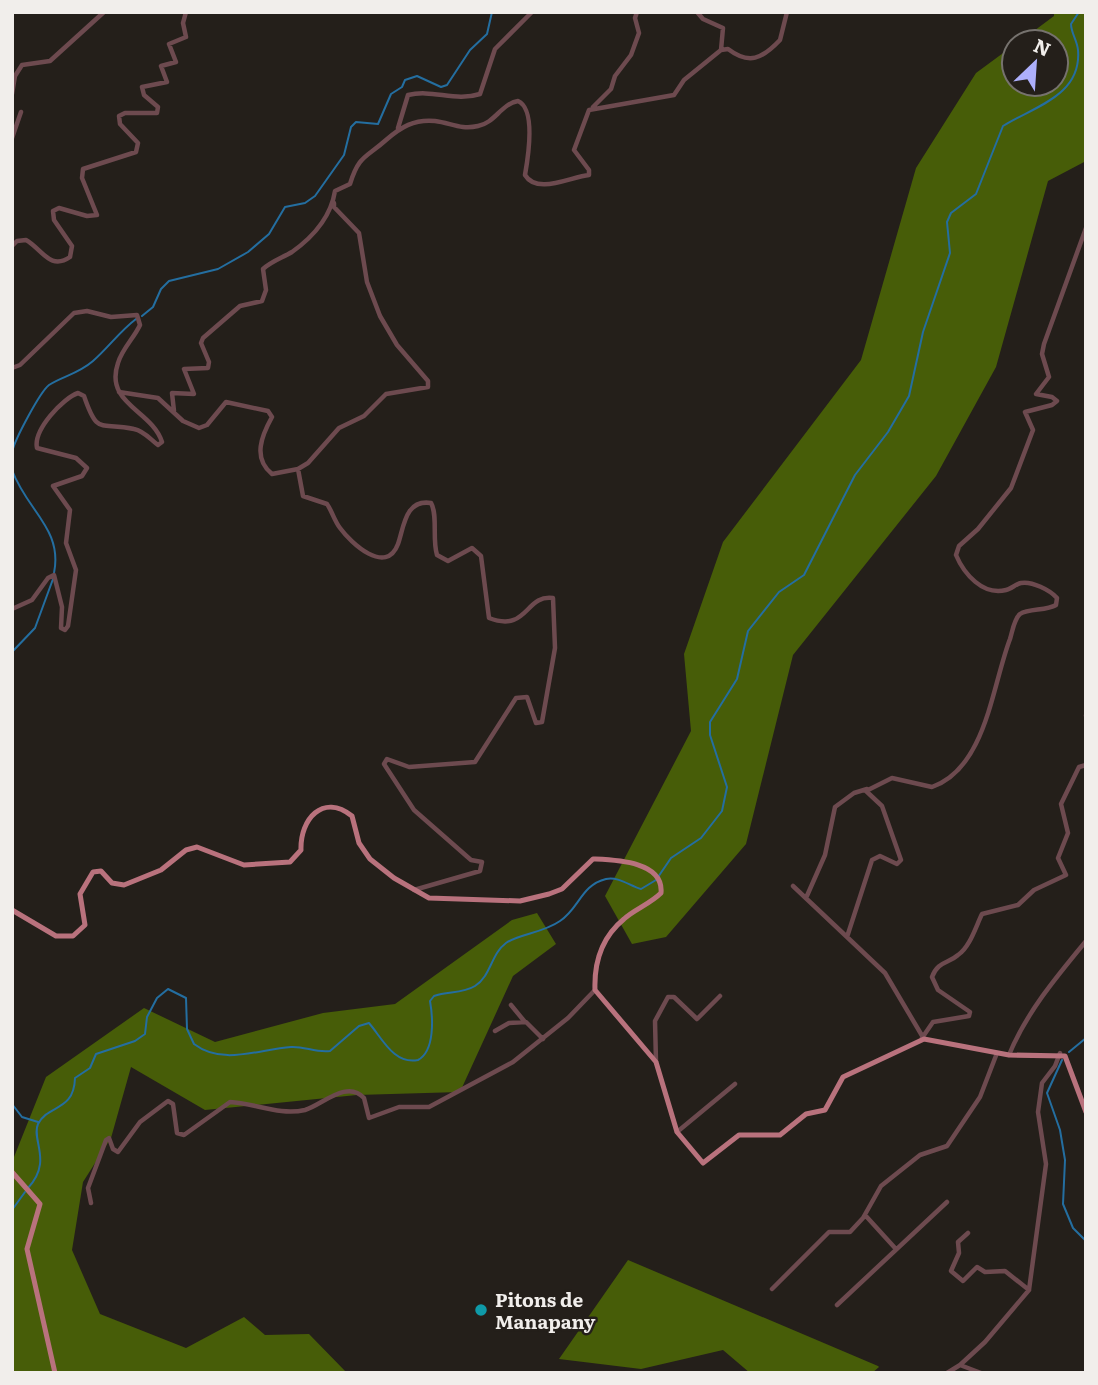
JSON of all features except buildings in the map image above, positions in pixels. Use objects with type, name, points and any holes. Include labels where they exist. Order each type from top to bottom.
[{"type":"main road","points":[[12,910],[56,936],[73,936],[85,925],[80,894],[93,872],[101,871],[116,885],[124,884],[161,870],[186,850],[200,847],[244,864],[290,862],[301,850],[300,837],[306,823],[330,805],[352,816],[359,844],[370,859],[414,891],[435,898],[520,901],[558,891],[593,859],[630,862],[642,866],[654,875],[661,887],[661,893],[625,918],[606,943],[596,962],[595,990],[656,1062],[677,1132],[703,1163],[740,1135],[780,1135],[806,1114],[825,1110],[843,1077],[923,1038],[1009,1055],[1060,1053],[1069,1061],[1071,1077],[1086,1112]]},
{"type":"main road","points":[[13,1173],[37,1197],[40,1210],[27,1249],[55,1373]]},
{"type":"street","points":[[12,94],[15,76],[22,65],[50,61],[104,12]]},
{"type":"street","points":[[12,246],[17,241],[26,240],[51,261],[62,262],[70,257],[72,246],[54,220],[53,211],[59,208],[87,216],[97,215],[82,178],[83,169],[136,152],[135,138],[120,124],[119,117],[125,113],[157,113],[158,107],[144,95],[142,87],[167,82],[161,66],[176,62],[169,44],[186,37],[183,23],[186,12]]},
{"type":"street","points":[[398,128],[408,95],[422,92],[453,97],[480,94],[495,49],[532,12]]},
{"type":"street","points":[[174,411],[172,393],[194,394],[184,369],[208,368],[209,362],[201,343],[203,338],[240,306],[262,301],[266,290],[263,269],[292,252],[325,220],[332,209],[337,189],[350,184],[362,157],[398,128],[434,121],[462,129],[481,126],[506,105],[518,100],[527,109],[531,138],[526,175],[531,183],[540,186],[591,174],[574,150],[585,117],[602,94],[611,89],[615,76],[631,55],[639,30],[636,12]]},
{"type":"street","points":[[697,12],[703,19],[723,29],[722,50]]},
{"type":"street","points":[[592,107],[674,95],[684,80],[722,50],[728,49],[744,60],[765,53],[780,40],[787,12]]},
{"type":"street","points":[[12,138],[21,112]]},
{"type":"street","points":[[119,392],[158,398],[191,426],[199,428],[207,425],[226,402],[268,411],[272,417],[261,440],[261,460],[272,474],[298,468],[314,457],[339,428],[364,416],[393,390],[425,389],[429,384],[397,345],[380,316],[368,282],[359,233],[334,207],[334,196]]},
{"type":"street","points":[[806,898],[825,855],[835,807],[854,793],[892,778],[932,787],[954,776],[988,717],[1004,652],[1017,618],[1020,614],[1056,605],[1057,598],[1046,589],[1023,583],[993,592],[981,588],[960,566],[956,555],[959,546],[978,529],[1011,488],[1033,430],[1025,412],[1037,406],[1052,405],[1057,401],[1052,397],[1036,394],[1035,391],[1049,377],[1042,354],[1044,344],[1086,228]]},
{"type":"street","points":[[12,368],[20,365],[74,313],[87,312],[111,317],[134,314],[140,323],[118,361],[116,374],[119,392],[123,401],[152,424],[162,442],[158,444],[135,429],[99,424],[89,414],[84,396],[78,393],[68,398],[38,437],[37,448],[76,458],[87,468],[82,477],[53,486],[69,507],[66,542],[76,565],[68,625],[65,630],[61,628],[62,607],[54,575],[48,578],[32,600],[12,609]]},
{"type":"street","points":[[298,468],[303,496],[327,504],[337,525],[351,541],[377,558],[387,557],[393,551],[405,516],[415,506],[424,502],[431,503],[435,509],[432,534],[437,555],[448,561],[472,548],[481,556],[489,618],[503,624],[516,621],[540,600],[554,598],[555,648],[542,722],[536,723],[532,704],[527,697],[522,696],[516,698],[475,762],[409,766],[387,759],[384,764],[414,810],[471,860],[482,862],[480,870],[414,891]]},
{"type":"street","points":[[793,886],[885,973],[923,1038],[933,1022],[969,1016],[970,1012],[938,990],[932,976],[939,965],[957,957],[964,949],[982,914],[1018,905],[1034,890],[1062,880],[1066,875],[1058,858],[1068,833],[1061,804],[1079,767],[1086,765]]},
{"type":"street","points":[[847,937],[872,860],[880,856],[897,864],[901,860],[887,816],[882,807],[870,797],[868,789]]},
{"type":"street","points":[[1009,1055],[1018,1034],[1054,981],[1086,941]]},
{"type":"street","points":[[91,1203],[88,1188],[106,1140],[109,1138],[118,1152],[140,1122],[168,1101],[173,1104],[177,1133],[184,1135],[230,1102],[299,1111],[313,1107],[332,1094],[353,1092],[363,1098],[369,1118],[398,1107],[429,1107],[513,1062],[543,1039],[595,990]]},
{"type":"street","points":[[656,1062],[655,1022],[666,1000],[674,997],[697,1019],[720,996]]},
{"type":"street","points":[[511,1005],[543,1039]]},
{"type":"street","points":[[495,1031],[509,1023],[526,1022]]},
{"type":"street","points":[[772,1289],[832,1230],[850,1232],[865,1214],[881,1186],[919,1155],[947,1146],[980,1097],[997,1053]]},
{"type":"street","points":[[947,1373],[985,1342],[1029,1290],[1045,1164],[1038,1112],[1042,1083],[1055,1066],[1060,1053]]},
{"type":"street","points":[[677,1132],[735,1084]]},
{"type":"street","points":[[837,1304],[947,1202]]},
{"type":"street","points":[[865,1214],[895,1248]]},
{"type":"street","points":[[968,1233],[958,1242],[958,1253],[951,1271],[963,1281],[977,1267],[985,1272],[1005,1271],[1029,1290]]},
{"type":"street","points":[[960,1365],[981,1373]]},
{"type":"green space","points":[[1054,12],[1086,12],[1086,161],[1048,181],[996,367],[936,476],[793,655],[746,844],[666,937],[632,944],[605,896],[691,731],[684,654],[723,542],[861,360],[916,168],[976,73],[1000,55],[1000,98],[1070,98],[1070,28],[1038,28],[1054,16]]},
{"type":"green space","points":[[537,913],[556,944],[513,976],[460,1092],[357,1095],[205,1110],[131,1067],[111,1138],[83,1182],[72,1250],[100,1314],[186,1348],[244,1317],[265,1335],[309,1334],[347,1373],[12,1373],[12,1162],[46,1077],[144,1008],[215,1042],[323,1013],[395,1004],[512,920]]},
{"type":"green space","points":[[628,1260],[879,1367],[872,1373],[750,1373],[723,1350],[641,1369],[559,1359]]},
{"type":"waterway","points":[[142,316],[153,307],[161,289],[169,281],[218,269],[248,252],[269,234],[285,207],[305,203],[315,196],[344,155],[351,127],[356,122],[378,124],[391,94],[402,87],[405,80],[417,76],[441,87],[447,85],[470,50],[487,34],[492,12]]},
{"type":"waterway","points":[[28,1188],[39,1169],[37,1130],[42,1118],[70,1097],[75,1078],[90,1068],[96,1054],[135,1041],[145,1034],[147,1017],[157,998],[168,989],[186,998],[187,1029],[194,1044],[205,1051],[229,1055],[291,1047],[330,1051],[359,1026],[369,1023],[395,1054],[402,1058],[418,1060],[424,1056],[430,1042],[430,1001],[434,996],[475,986],[506,943],[560,921],[591,886],[606,879],[615,879],[641,889],[656,880],[671,858],[701,838],[722,811],[727,787],[710,735],[710,722],[737,679],[748,631],[779,592],[804,575],[855,475],[888,432],[909,396],[923,332],[950,253],[947,222],[951,213],[976,194],[1003,126],[1053,98],[1072,79],[1077,66],[1078,50],[1071,24],[1079,12]]},
{"type":"waterway","points":[[12,452],[28,416],[49,385],[87,365],[136,319]]},
{"type":"waterway","points":[[12,470],[49,532],[55,558],[54,573]]},
{"type":"waterway","points":[[12,652],[35,628],[53,579]]},
{"type":"waterway","points":[[1069,1052],[1086,1038]]},
{"type":"waterway","points":[[1062,1060],[1047,1093],[1060,1130],[1065,1160],[1063,1204],[1073,1228],[1086,1241]]},
{"type":"waterway","points":[[12,1104],[22,1117],[38,1122]]},
{"type":"waterway","points":[[12,1210],[25,1192]]},
{"type":"place","name":"Pitons de Manapany","points":[[481,1310]]}]
